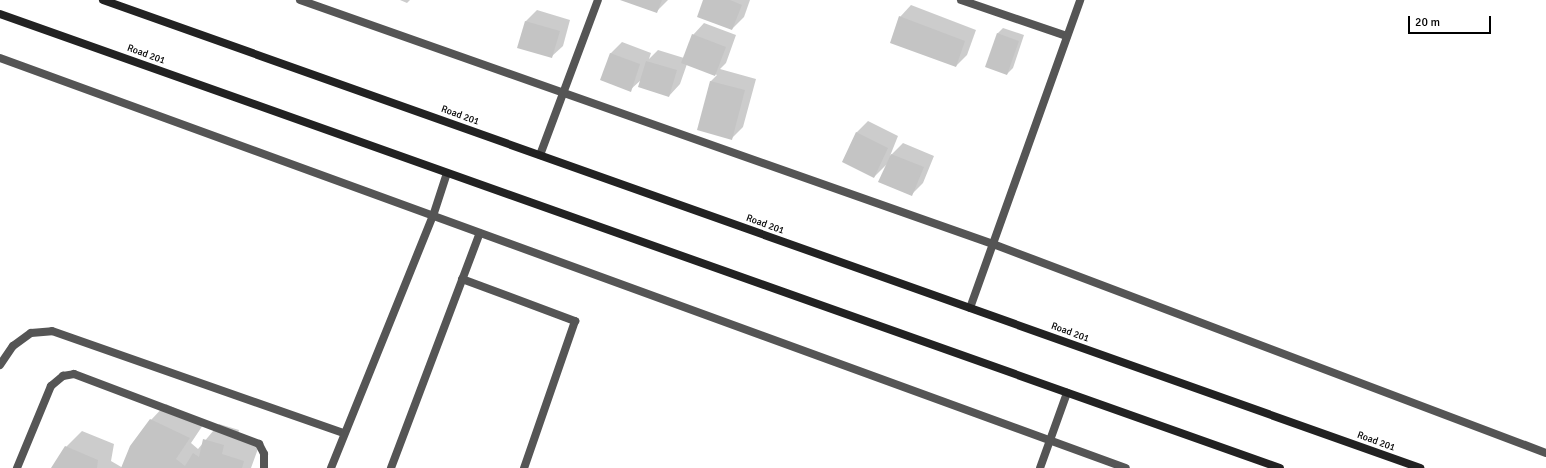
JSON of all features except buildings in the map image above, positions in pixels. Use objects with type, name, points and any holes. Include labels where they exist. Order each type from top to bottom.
[{"type":"main road","name":"Road 201","points":[[103,0],[1420,468]]},
{"type":"main road","name":"Road 201","points":[[0,14],[1280,468]]},
{"type":"street","points":[[300,0],[563,94],[993,244],[1546,453]]},
{"type":"street","points":[[540,155],[598,0]]},
{"type":"street","points":[[961,0],[1067,36]]},
{"type":"street","points":[[970,308],[1080,0]]},
{"type":"street","points":[[0,58],[1126,468]]},
{"type":"street","points":[[331,468],[343,433],[433,216],[447,173]]},
{"type":"street","points":[[391,468],[480,233]]},
{"type":"street","points":[[462,279],[575,321],[524,468]]},
{"type":"street","points":[[0,365],[13,346],[31,333],[52,331],[343,433]]},
{"type":"street","points":[[17,468],[51,386],[63,376],[74,374],[259,444],[264,454],[264,468]]},
{"type":"street","points":[[1040,468],[1067,393]]}]
